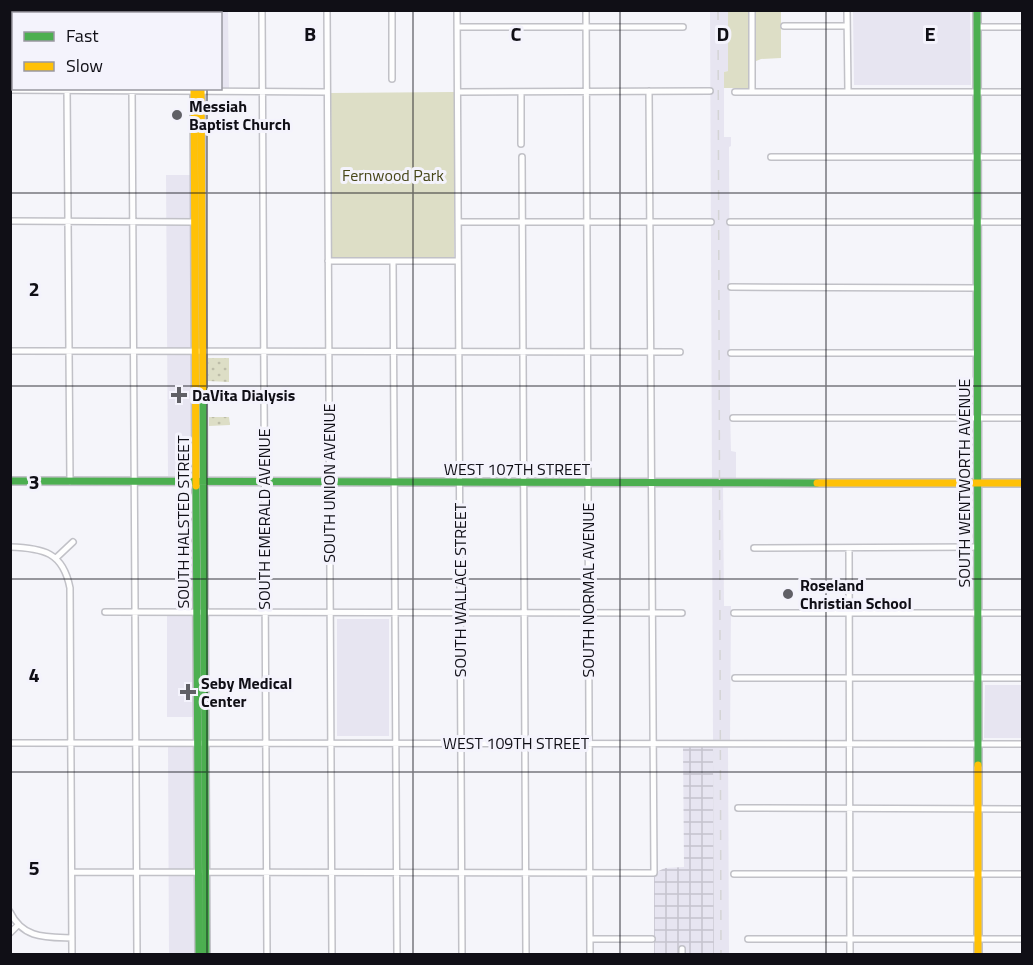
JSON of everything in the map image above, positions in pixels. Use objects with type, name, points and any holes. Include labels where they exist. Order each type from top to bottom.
[{"type":"street","name":"SOUTH EMERALD AVENUE","points":[[262,10],[267,954]]},
{"type":"street","name":"SOUTH UNION AVENUE","points":[[327,10],[332,954]]},
{"type":"street","points":[[392,10],[392,79]]},
{"type":"street","name":"SOUTH WALLACE STREET","points":[[457,10],[462,954]]},
{"type":"street","name":"SOUTH NORMAL AVENUE","points":[[586,10],[590,954]]},
{"type":"street","points":[[752,10],[752,92]]},
{"type":"street","points":[[847,10],[848,92]]},
{"type":"street","name":"SOUTH WENTWORTH AVENUE","points":[[977,10],[978,954]]},
{"type":"street","points":[[784,27],[847,26]]},
{"type":"street","points":[[458,27],[683,27]]},
{"type":"street","points":[[977,27],[1023,27]]},
{"type":"street","points":[[10,90],[327,92]]},
{"type":"street","points":[[67,90],[70,482]]},
{"type":"street","points":[[132,90],[137,954]]},
{"type":"street","name":"SOUTH HALSTED STREET","points":[[197,90],[202,873],[206,954]]},
{"type":"street","points":[[72,873],[654,873],[649,91]]},
{"type":"street","points":[[458,92],[710,91]]},
{"type":"street","points":[[521,92],[521,144]]},
{"type":"street","points":[[735,92],[1023,92]]},
{"type":"street","points":[[522,157],[526,954]]},
{"type":"street","points":[[771,157],[1023,157]]},
{"type":"street","points":[[10,221],[198,222]]},
{"type":"street","points":[[458,222],[711,222]]},
{"type":"street","points":[[730,222],[1023,222]]},
{"type":"street","points":[[328,261],[458,261]]},
{"type":"street","points":[[393,261],[397,954]]},
{"type":"street","points":[[731,287],[977,288]]},
{"type":"street","points":[[10,351],[680,352]]},
{"type":"street","points":[[731,353],[977,353]]},
{"type":"street","points":[[734,418],[1023,418]]},
{"type":"street","name":"WEST 107TH STREET","points":[[10,482],[1023,483]]},
{"type":"street","points":[[56,558],[73,542]]},
{"type":"street","points":[[10,547],[38,549],[56,558],[65,573],[70,588],[72,954]]},
{"type":"street","points":[[753,548],[978,548]]},
{"type":"street","points":[[849,548],[850,954]]},
{"type":"street","points":[[105,612],[682,613]]},
{"type":"street","points":[[735,613],[1023,614]]},
{"type":"street","points":[[735,678],[1023,678]]},
{"type":"street","name":"WEST 109TH STREET","points":[[10,743],[1023,744]]},
{"type":"street","points":[[738,808],[1023,809]]},
{"type":"street","name":"SOUTH HALSTED STREET","points":[[199,954],[202,873]]},
{"type":"street","points":[[734,874],[1023,874]]},
{"type":"street","points":[[10,912],[18,926],[38,936],[72,938]]},
{"type":"street","points":[[10,933],[18,926]]},
{"type":"street","points":[[590,939],[652,939]]},
{"type":"street","points":[[748,939],[1023,939]]},
{"type":"shaded area","points":[[228,11],[229,88],[222,88],[222,12],[206,12]]},
{"type":"shaded area","points":[[710,11],[728,11],[728,71],[724,72],[724,137],[731,137],[729,147],[730,409],[731,451],[736,452],[736,480],[712,479]]},
{"type":"shaded area","points":[[853,11],[970,11],[971,85],[854,85]]},
{"type":"shaded area","points":[[166,175],[191,175],[193,476],[168,476]]},
{"type":"shaded area","points":[[723,485],[724,606],[731,606],[730,740],[713,740],[712,486]]},
{"type":"shaded area","points":[[167,613],[193,613],[194,717],[167,717]]},
{"type":"shaded area","points":[[337,619],[389,619],[389,736],[337,736]]},
{"type":"shaded area","points":[[985,685],[1022,685],[1022,738],[984,738]]},
{"type":"shaded area","points":[[194,745],[196,954],[169,954],[168,746]]},
{"type":"shaded area","points":[[683,745],[713,746],[714,954],[654,954],[654,873],[665,868],[684,867]]},
{"type":"shaded area","points":[[728,745],[729,954],[714,954],[713,746]]},
{"type":"green space","points":[[728,11],[781,11],[781,58],[761,59],[749,64],[749,88],[724,88],[724,72],[728,71]]},
{"type":"green space","name":"Fernwood Park","points":[[454,92],[454,258],[332,257],[331,93]]},
{"type":"green space","points":[[208,358],[229,358],[229,382],[208,381]]},
{"type":"green space","points":[[209,417],[229,417],[230,425],[209,426]]},
{"type":"railway","points":[[718,10],[721,954]]},
{"type":"traffic: fast","points":[[977,10],[978,765]]},
{"type":"traffic: fast","points":[[203,389],[206,954]]},
{"type":"traffic: fast","points":[[10,481],[817,483]]},
{"type":"traffic: fast","points":[[196,486],[199,954]]},
{"type":"traffic: slow","points":[[194,90],[196,486]]},
{"type":"traffic: slow","points":[[201,90],[203,389]]},
{"type":"traffic: slow","points":[[817,483],[1022,483]]},
{"type":"traffic: slow","points":[[978,765],[978,954]]},
{"type":"place","name":"Messiah Baptist Church","points":[[177,115]]},
{"type":"place","name":"DaVita Dialysis","points":[[179,395]]},
{"type":"place","name":"Roseland Christian School","points":[[788,594]]},
{"type":"place","name":"Seby Medical Center","points":[[188,692]]}]
